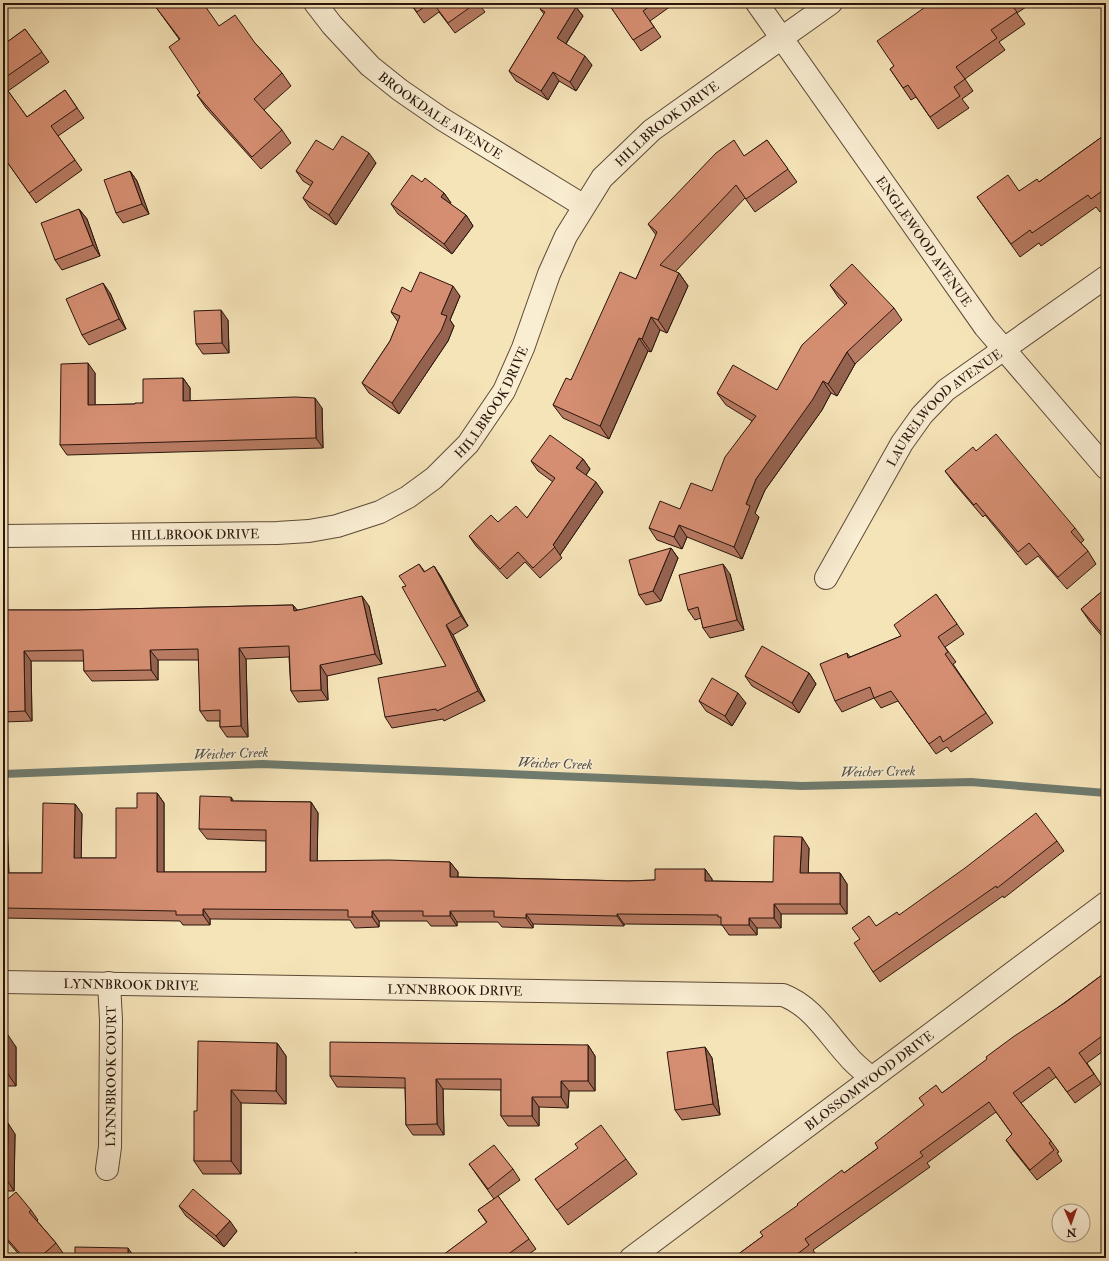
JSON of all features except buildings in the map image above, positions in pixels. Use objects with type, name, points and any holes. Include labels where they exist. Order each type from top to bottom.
[{"type":"street","name":"BROOKDALE AVENUE","points":[[315,3],[332,26],[370,66],[400,90],[442,118],[584,206]]},
{"type":"street","name":"ENGLEWOOD AVENUE","points":[[757,3],[985,327],[1106,468]]},
{"type":"street","name":"HILLBROOK DRIVE","points":[[3,536],[277,533],[309,531],[337,526],[380,512],[408,497],[434,478],[468,444],[504,391],[523,348],[549,274],[566,236],[602,178],[652,130],[831,3]]},
{"type":"street","name":"LAURELWOOD AVENUE","points":[[826,578],[902,443],[922,415],[946,390],[1106,277]]},
{"type":"street","name":"BLOSSOMWOOD DRIVE","points":[[631,1258],[1106,903]]},
{"type":"street","name":"LYNNBROOK DRIVE","points":[[3,982],[783,995],[796,1000],[807,1007],[848,1057],[872,1078]]},
{"type":"street","name":"LYNNBROOK COURT","points":[[107,1169],[110,1147],[111,1020],[109,983]]},
{"type":"waterway","name":"Weicher Creek","points":[[3,774],[262,764],[802,786],[971,782],[1106,793]]}]
